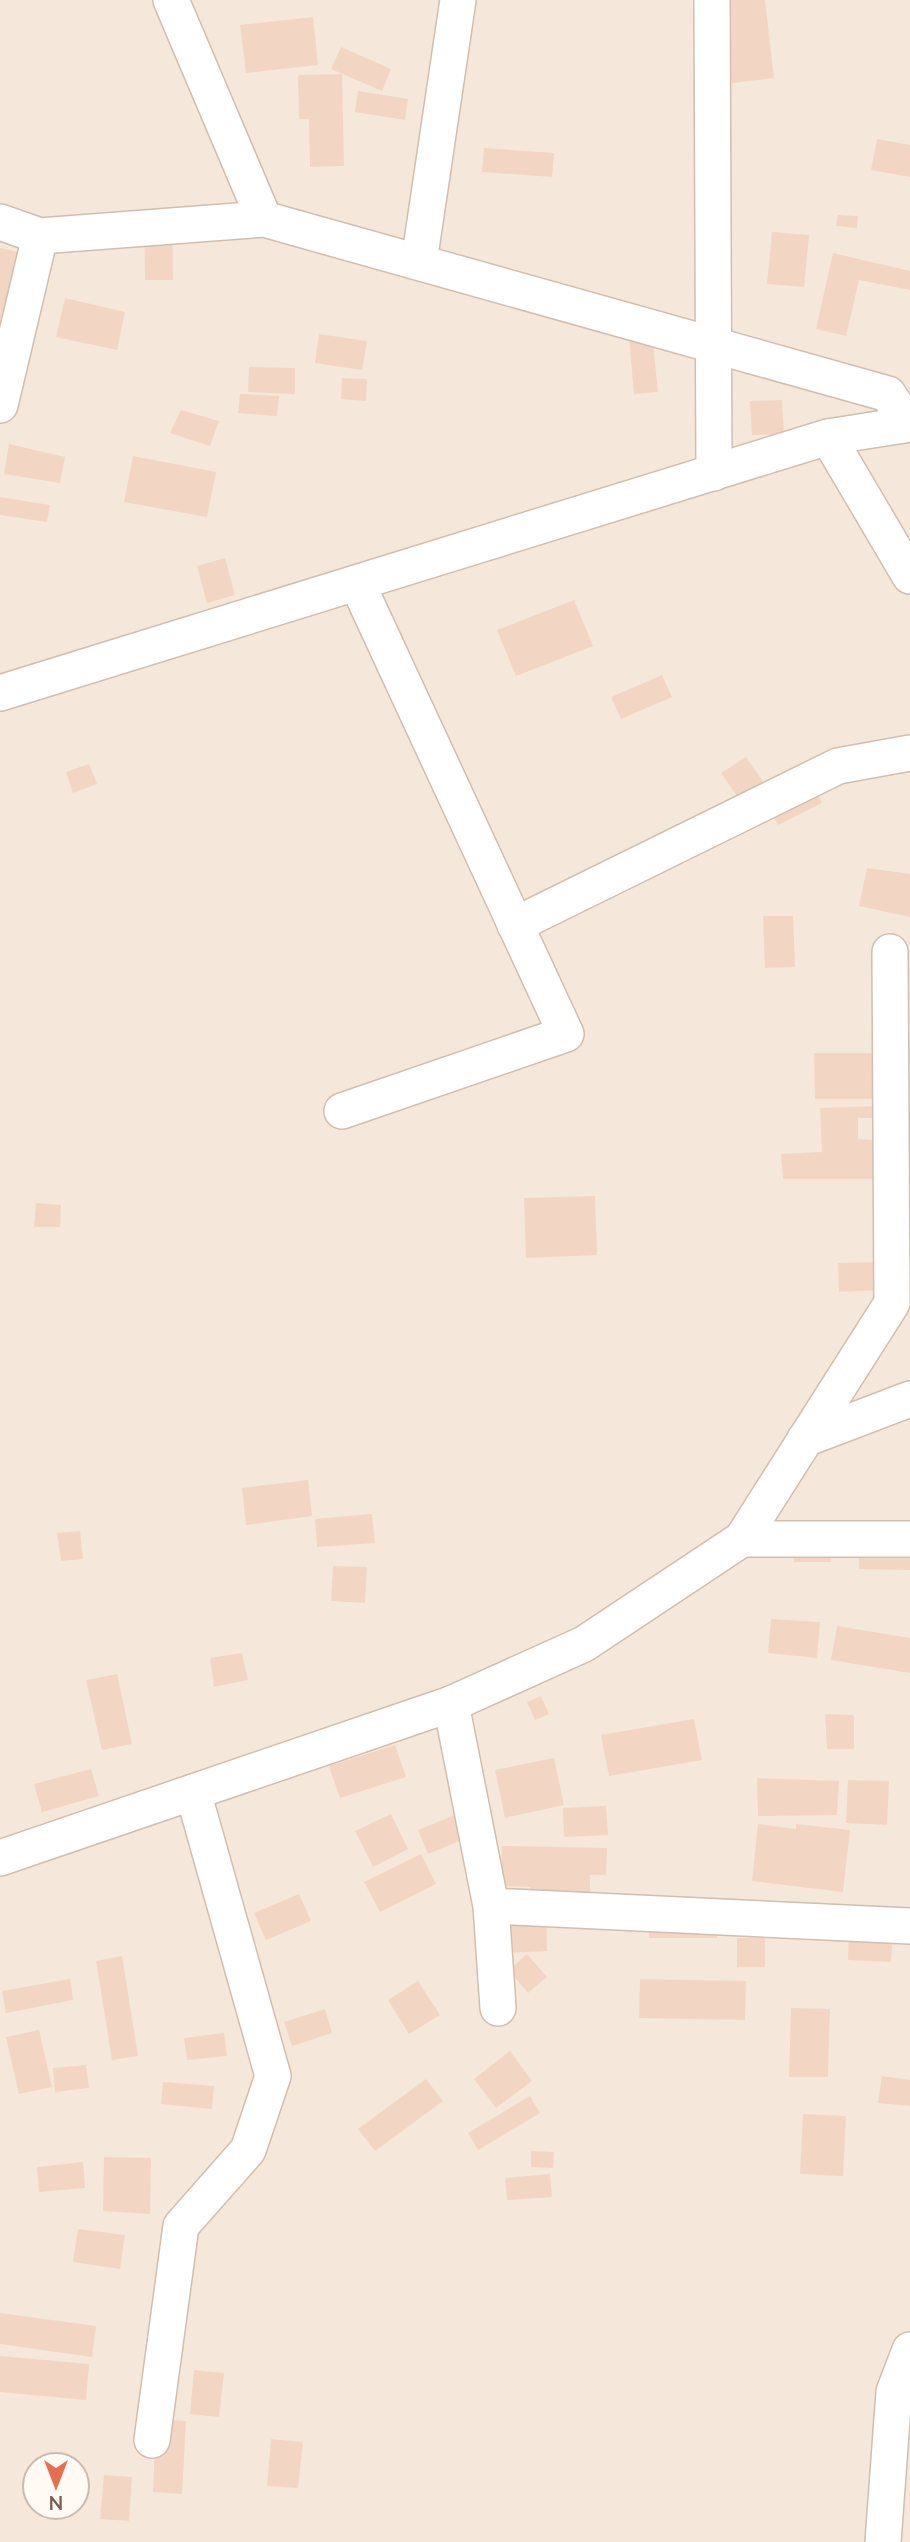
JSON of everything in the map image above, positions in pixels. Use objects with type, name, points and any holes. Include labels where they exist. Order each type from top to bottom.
[{"type":"street","points":[[171,0],[264,219]]},
{"type":"street","points":[[419,262],[458,0]]},
{"type":"street","points":[[712,0],[714,473]]},
{"type":"street","points":[[0,222],[40,236],[264,219],[888,394],[909,424],[828,437],[0,693]]},
{"type":"street","points":[[0,405],[40,236]]},
{"type":"street","points":[[828,437],[910,576]]},
{"type":"street","points":[[342,1111],[566,1034],[357,583]]},
{"type":"street","points":[[515,925],[838,766],[910,753]]},
{"type":"street","points":[[0,1858],[451,1704],[583,1644],[742,1539],[892,1303],[890,951]]},
{"type":"street","points":[[805,1439],[910,1399]]},
{"type":"street","points":[[742,1539],[910,1539]]},
{"type":"street","points":[[451,1704],[491,1906],[498,2008]]},
{"type":"street","points":[[152,2440],[181,2226],[248,2150],[273,2076],[193,1792]]},
{"type":"street","points":[[491,1906],[910,1926]]},
{"type":"street","points":[[892,2536],[894,2392],[910,2350]]},
{"type":"shaded area","points":[[0,0],[910,0],[910,2542],[0,2542]]},
{"type":"building","points":[[722,0],[765,0],[774,78],[732,83]]},
{"type":"building","points":[[313,17],[318,65],[246,73],[240,25]]},
{"type":"building","points":[[341,47],[391,69],[382,91],[331,69]]},
{"type":"building","points":[[342,74],[344,166],[310,167],[309,119],[299,119],[298,75]]},
{"type":"building","points":[[358,91],[408,99],[405,120],[355,112]]},
{"type":"building","points":[[877,139],[910,145],[910,177],[871,170]]},
{"type":"building","points":[[484,148],[554,153],[552,177],[482,172]]},
{"type":"building","points":[[838,215],[858,216],[857,228],[836,226]]},
{"type":"building","points":[[144,216],[172,216],[173,280],[145,280]]},
{"type":"building","points":[[772,232],[809,235],[804,287],[767,284]]},
{"type":"building","points":[[0,248],[26,254],[0,350]]},
{"type":"building","points":[[833,253],[910,271],[910,290],[859,280],[846,336],[816,329]]},
{"type":"building","points":[[65,298],[125,312],[117,350],[56,337]]},
{"type":"building","points":[[651,324],[658,392],[634,394],[628,326]]},
{"type":"building","points":[[319,334],[367,341],[362,370],[315,363]]},
{"type":"building","points":[[249,367],[295,368],[295,394],[248,392]]},
{"type":"building","points":[[342,378],[367,379],[366,401],[341,399]]},
{"type":"building","points":[[240,394],[279,396],[277,416],[238,413]]},
{"type":"building","points":[[782,400],[784,434],[752,435],[750,401]]},
{"type":"building","points":[[181,410],[219,421],[210,446],[170,433]]},
{"type":"building","points":[[9,444],[65,457],[60,483],[4,474]]},
{"type":"building","points":[[133,456],[216,472],[207,517],[124,502]]},
{"type":"building","points":[[0,497],[50,505],[47,522],[0,515]]},
{"type":"building","points":[[225,558],[235,595],[207,603],[197,566]]},
{"type":"building","points":[[574,600],[593,646],[516,676],[497,630]]},
{"type":"building","points":[[662,675],[672,697],[621,719],[611,697]]},
{"type":"building","points":[[746,757],[764,783],[739,799],[721,773]]},
{"type":"building","points":[[89,764],[97,784],[73,793],[66,772]]},
{"type":"building","points":[[810,778],[822,803],[778,825],[765,800]]},
{"type":"building","points":[[867,868],[910,874],[910,917],[859,906]]},
{"type":"building","points":[[763,916],[793,916],[795,967],[765,968]]},
{"type":"building","points":[[814,1053],[877,1053],[877,1099],[815,1099]]},
{"type":"building","points":[[878,1106],[878,1118],[858,1118],[858,1139],[876,1140],[881,1179],[783,1179],[781,1154],[822,1152],[820,1108]]},
{"type":"building","points":[[595,1196],[597,1255],[526,1258],[524,1198]]},
{"type":"building","points":[[36,1203],[61,1205],[60,1227],[34,1227]]},
{"type":"building","points":[[879,1262],[880,1290],[839,1292],[838,1263]]},
{"type":"building","points":[[308,1480],[312,1516],[246,1525],[242,1488]]},
{"type":"building","points":[[372,1514],[375,1543],[317,1547],[315,1519]]},
{"type":"building","points":[[80,1531],[83,1559],[61,1561],[57,1533]]},
{"type":"building","points":[[859,1539],[910,1540],[910,1570],[859,1569]]},
{"type":"building","points":[[830,1541],[831,1562],[794,1562],[792,1542]]},
{"type":"building","points":[[333,1566],[367,1567],[365,1603],[331,1601]]},
{"type":"building","points":[[771,1619],[820,1622],[817,1658],[768,1653]]},
{"type":"building","points":[[837,1626],[910,1638],[910,1673],[831,1660]]},
{"type":"building","points":[[242,1653],[248,1680],[214,1687],[210,1658]]},
{"type":"building","points":[[117,1674],[132,1744],[102,1750],[86,1680]]},
{"type":"building","points":[[541,1696],[549,1714],[535,1720],[527,1702]]},
{"type":"building","points":[[825,1714],[854,1715],[854,1749],[827,1749]]},
{"type":"building","points":[[694,1719],[702,1760],[609,1776],[601,1735]]},
{"type":"building","points":[[395,1745],[406,1777],[340,1798],[329,1766]]},
{"type":"building","points":[[554,1758],[564,1805],[505,1818],[495,1770]]},
{"type":"building","points":[[91,1769],[99,1796],[42,1812],[34,1784]]},
{"type":"building","points":[[757,1778],[839,1781],[837,1815],[758,1816]]},
{"type":"building","points":[[848,1780],[889,1781],[887,1825],[846,1823]]},
{"type":"building","points":[[606,1806],[608,1835],[564,1837],[563,1808]]},
{"type":"building","points":[[472,1808],[481,1832],[428,1854],[418,1830]]},
{"type":"building","points":[[391,1814],[408,1849],[373,1867],[355,1831]]},
{"type":"building","points":[[758,1824],[796,1829],[796,1824],[850,1830],[843,1892],[752,1881]]},
{"type":"building","points":[[502,1846],[607,1848],[606,1875],[590,1875],[590,1903],[530,1902],[530,1887],[501,1886]]},
{"type":"building","points":[[421,1854],[436,1884],[380,1912],[364,1882]]},
{"type":"building","points":[[299,1894],[311,1921],[266,1940],[254,1913]]},
{"type":"building","points":[[650,1901],[717,1902],[717,1938],[649,1938]]},
{"type":"building","points":[[546,1911],[547,1951],[499,1953],[497,1913]]},
{"type":"building","points":[[849,1929],[893,1931],[891,1962],[848,1960]]},
{"type":"building","points":[[737,1938],[765,1938],[765,1967],[737,1967]]},
{"type":"building","points":[[527,1954],[547,1977],[528,1993],[509,1970]]},
{"type":"building","points":[[122,1956],[138,2056],[112,2060],[96,1961]]},
{"type":"building","points":[[70,1979],[73,2000],[6,2013],[2,1991]]},
{"type":"building","points":[[640,1979],[746,1981],[745,2020],[639,2018]]},
{"type":"building","points":[[418,1981],[440,2015],[409,2034],[388,2000]]},
{"type":"building","points":[[791,2008],[830,2009],[828,2077],[789,2077]]},
{"type":"building","points":[[325,2009],[332,2033],[292,2046],[284,2022]]},
{"type":"building","points":[[39,2030],[52,2087],[19,2094],[6,2037]]},
{"type":"building","points":[[224,2033],[227,2056],[187,2060],[184,2038]]},
{"type":"building","points":[[510,2051],[532,2081],[496,2108],[474,2079]]},
{"type":"building","points":[[86,2065],[89,2088],[55,2092],[53,2068]]},
{"type":"building","points":[[882,2076],[910,2080],[910,2106],[878,2103]]},
{"type":"building","points":[[426,2079],[443,2101],[375,2151],[358,2129]]},
{"type":"building","points":[[163,2082],[214,2086],[212,2109],[161,2104]]},
{"type":"building","points":[[530,2096],[540,2113],[478,2150],[468,2133]]},
{"type":"building","points":[[803,2114],[846,2116],[843,2176],[800,2174]]},
{"type":"building","points":[[531,2151],[554,2152],[553,2168],[531,2167]]},
{"type":"building","points":[[104,2157],[151,2158],[150,2214],[103,2211]]},
{"type":"building","points":[[83,2162],[85,2188],[39,2192],[37,2167]]},
{"type":"building","points":[[550,2174],[552,2197],[507,2200],[505,2178]]},
{"type":"building","points":[[78,2229],[125,2235],[120,2269],[73,2262]]},
{"type":"building","points":[[0,2313],[96,2326],[92,2357],[0,2344]]},
{"type":"building","points":[[0,2356],[89,2364],[86,2400],[0,2392]]},
{"type":"building","points":[[194,2370],[224,2373],[219,2417],[190,2414]]},
{"type":"building","points":[[156,2419],[186,2421],[182,2494],[153,2492]]},
{"type":"building","points":[[271,2439],[303,2442],[298,2488],[267,2486]]},
{"type":"building","points":[[104,2475],[132,2477],[129,2521],[100,2519]]}]
